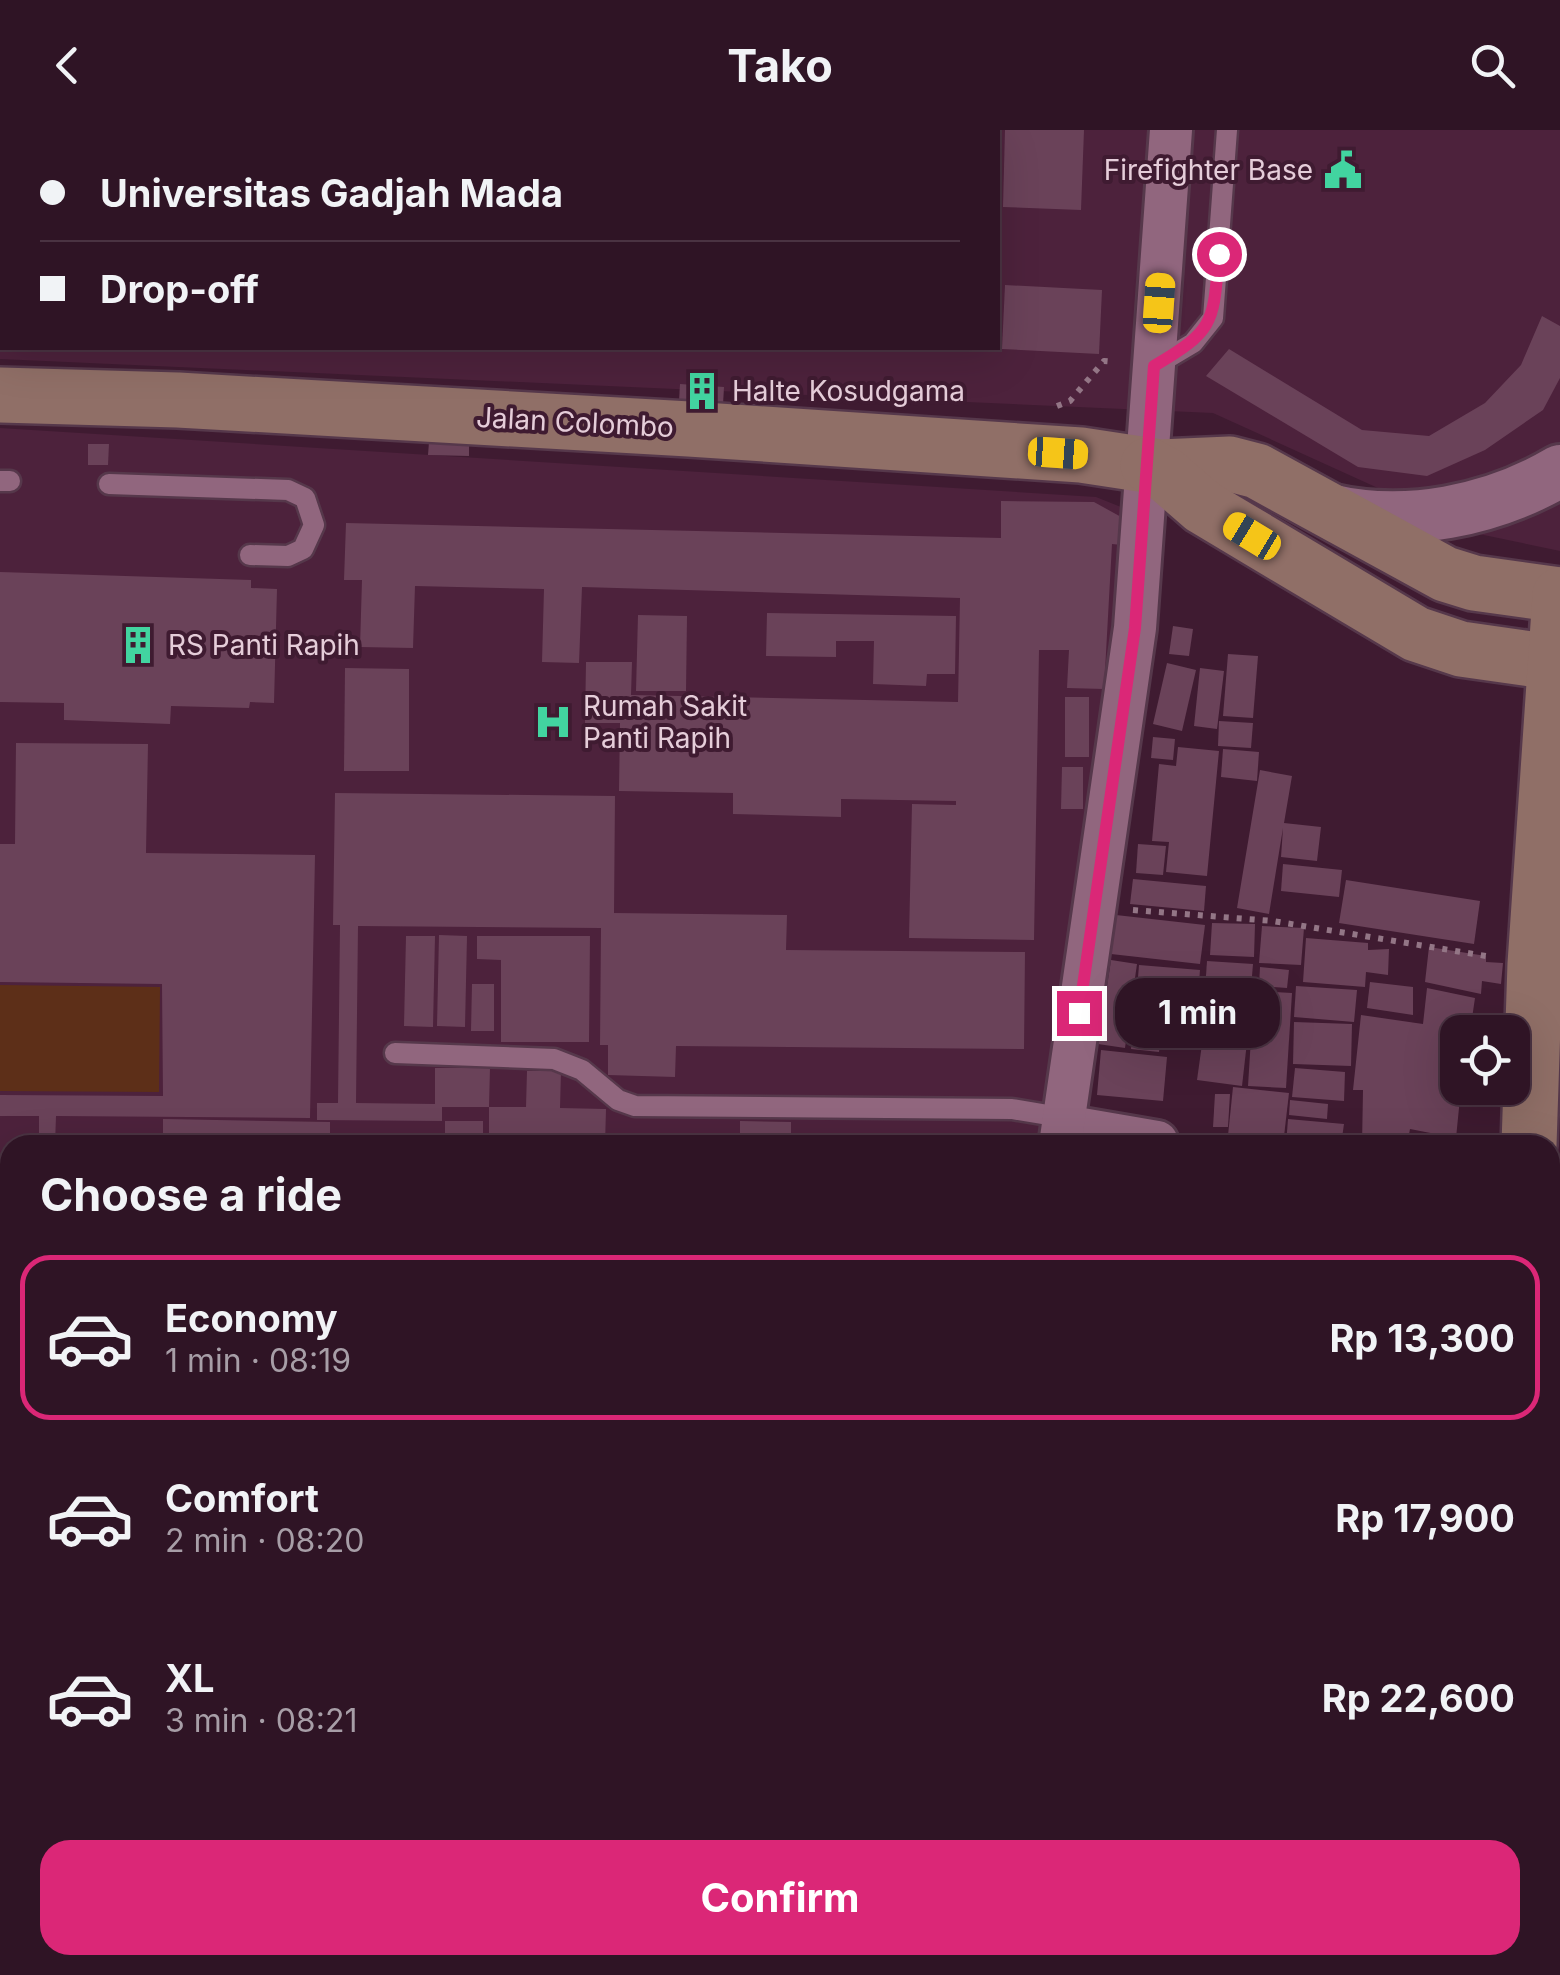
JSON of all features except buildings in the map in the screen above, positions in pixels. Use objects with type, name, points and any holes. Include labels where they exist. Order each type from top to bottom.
[{"type":"main road","name":"Jalan Colombo","points":[[0,394],[690,428],[1051,452],[1148,466],[1244,466],[1460,579],[1560,595]]},
{"type":"main road","name":"Jalan Colombo","points":[[1148,466],[1165,474],[1203,507],[1416,634],[1461,649],[1557,663]]},
{"type":"main road","points":[[1529,1135],[1535,964],[1560,595]]},
{"type":"street","points":[[1102,1135],[1063,1130],[1135,628],[1171,130]]},
{"type":"street","points":[[1327,510],[1371,517],[1421,516],[1475,506],[1560,471]]},
{"type":"lane","points":[[1154,366],[1193,344],[1213,318],[1227,130]]},
{"type":"lane","points":[[109,484],[288,490],[305,498],[314,524],[303,549],[288,556],[250,556]]},
{"type":"lane","points":[[396,1053],[554,1059],[582,1070],[618,1100],[635,1106],[1012,1109],[1063,1130]]},
{"type":"path","points":[[1092,908],[1273,921],[1535,964]]},
{"type":"shaded area","points":[[1000,130],[1560,130],[1560,551],[1479,534],[1213,413],[0,359],[0,350],[1000,350]]},
{"type":"shaded area","name":"Rumah Sakit Panti Rapih","points":[[0,428],[1096,497],[1131,511],[1046,1135],[0,1135]]},
{"type":"shaded area","points":[[0,985],[160,987],[159,1092],[0,1091]]},
{"type":"place","name":"Firefighter Base","points":[[1343,170]]},
{"type":"place","name":"Halte Kosudgama","points":[[702,391]]},
{"type":"place","name":"RS Panti Rapih","points":[[138,645]]},
{"type":"place","name":"Rumah Sakit Panti Rapih","points":[[553,722]]},
{"type":"route","points":[[1079,1013],[1135,628],[1154,366],[1193,344],[1213,318],[1219,254]]}]
